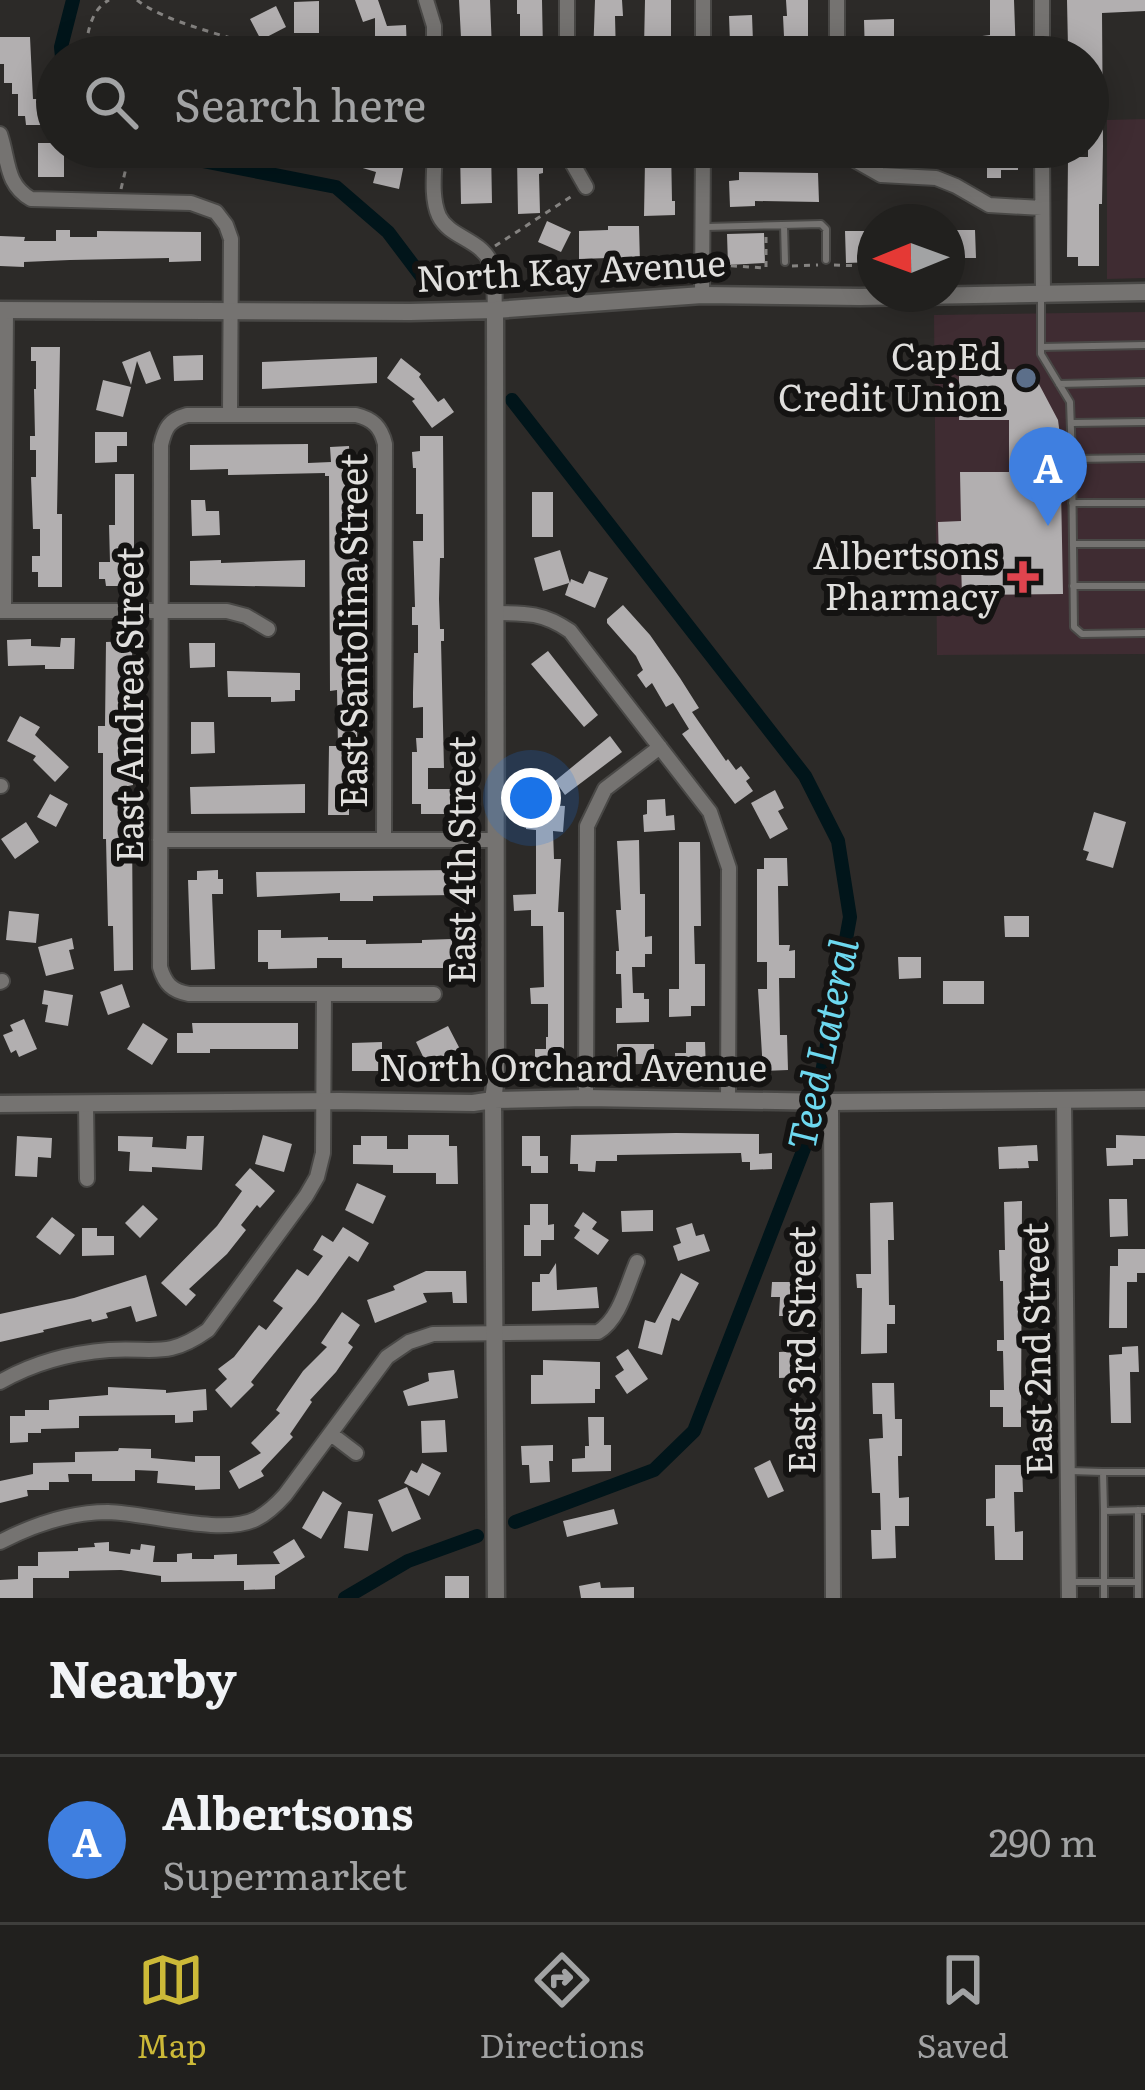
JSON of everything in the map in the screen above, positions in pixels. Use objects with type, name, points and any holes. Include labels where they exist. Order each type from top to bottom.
[{"type":"street","points":[[426,0],[434,36]]},
{"type":"street","points":[[567,0],[567,36]]},
{"type":"street","points":[[703,0],[703,36]]},
{"type":"street","points":[[837,0],[837,36]]},
{"type":"street","points":[[1042,0],[1042,36]]},
{"type":"street","points":[[0,134],[12,182],[23,195],[41,201],[191,202],[216,212],[226,224],[230,239],[230,415]]},
{"type":"street","points":[[435,168],[438,213],[446,226],[483,254]]},
{"type":"street","points":[[575,168],[586,187]]},
{"type":"street","points":[[702,295],[703,168]]},
{"type":"street","points":[[867,168],[881,176],[935,178],[989,205],[1042,208]]},
{"type":"street","points":[[1042,168],[1042,295]]},
{"type":"street","name":"East 4th Street","points":[[483,254],[491,263],[495,310],[496,1598]]},
{"type":"street","name":"North Kay Avenue","points":[[3,310],[410,312],[702,295],[860,298],[1145,292]]},
{"type":"street","points":[[3,310],[2,611],[236,613],[268,629]]},
{"type":"street","name":"East Andrea Street","points":[[230,415],[187,415],[169,423],[161,445],[160,968],[169,987],[189,994],[324,994]]},
{"type":"street","name":"East Santolina Street","points":[[230,415],[356,415],[376,424],[385,444],[384,840]]},
{"type":"street","points":[[495,613],[551,618],[570,631],[710,812],[729,868],[728,1100]]},
{"type":"street","points":[[586,1098],[587,826],[605,790],[660,747]]},
{"type":"street","points":[[160,840],[495,840]]},
{"type":"street","points":[[0,1382],[47,1360],[113,1350],[160,1351],[186,1345],[208,1330],[317,1178],[323,1153],[324,994],[434,994]]},
{"type":"street","name":"East 2nd Street","points":[[1064,1099],[1069,1590]]},
{"type":"street","name":"North Orchard Avenue","points":[[0,1104],[1145,1099]]},
{"type":"street","name":"East 3rd Street","points":[[823,1102],[833,1598]]},
{"type":"street","points":[[86,1103],[87,1179]]},
{"type":"street","points":[[0,1542],[46,1522],[102,1512],[215,1525],[254,1521],[285,1496],[387,1357],[409,1342],[433,1334],[598,1332],[614,1317],[637,1262]]},
{"type":"street","points":[[331,1434],[356,1453]]},
{"type":"lane","points":[[702,227],[821,224],[826,229],[826,260]]},
{"type":"lane","points":[[784,225],[786,264]]},
{"type":"lane","points":[[1042,295],[1041,354],[1070,402],[1072,423],[1073,627],[1082,634],[1145,633]]},
{"type":"lane","points":[[1041,347],[1145,345]]},
{"type":"lane","points":[[1059,383],[1145,382]]},
{"type":"lane","points":[[1072,423],[1145,422]]},
{"type":"lane","points":[[1072,459],[1145,458]]},
{"type":"lane","points":[[1072,503],[1145,503]]},
{"type":"lane","points":[[1073,544],[1145,544]]},
{"type":"lane","points":[[1073,586],[1145,586]]},
{"type":"lane","points":[[1068,1471],[1145,1472]]},
{"type":"lane","points":[[1103,1472],[1104,1598]]},
{"type":"lane","points":[[1104,1510],[1142,1510],[1138,1598]]},
{"type":"lane","points":[[1069,1590],[1104,1582],[1138,1582]]},
{"type":"path","points":[[89,36],[97,8],[109,0]]},
{"type":"path","points":[[137,0],[147,8],[227,36]]},
{"type":"path","points":[[122,202],[126,168]]},
{"type":"path","points":[[483,254],[586,187]]},
{"type":"path","points":[[717,265],[766,268],[766,231]]},
{"type":"path","points":[[786,264],[857,266]]},
{"type":"shaded area","points":[[1145,119],[1145,278],[1107,279],[1109,120]]},
{"type":"shaded area","points":[[1145,312],[1145,654],[937,655],[934,315]]},
{"type":"building","points":[[355,0],[378,0],[387,26],[406,25],[406,36],[375,36],[375,18],[363,22]]},
{"type":"building","points":[[459,0],[490,0],[491,36],[461,36]]},
{"type":"building","points":[[517,0],[542,0],[543,36],[520,36]]},
{"type":"building","points":[[595,0],[622,0],[623,16],[615,16],[615,36],[594,36]]},
{"type":"building","points":[[645,0],[671,0],[671,36],[644,36]]},
{"type":"building","points":[[786,0],[808,0],[808,36],[784,36],[783,16],[787,16]]},
{"type":"building","points":[[990,0],[1014,0],[1015,36],[982,36],[990,35]]},
{"type":"building","points":[[1067,0],[1145,0],[1145,11],[1102,13],[1102,36],[1068,36]]},
{"type":"building","points":[[319,1],[319,33],[294,33],[294,2]]},
{"type":"building","points":[[276,6],[286,27],[259,36],[250,19]]},
{"type":"building","points":[[752,15],[753,36],[730,36],[729,16]]},
{"type":"building","points":[[894,19],[894,36],[864,36],[864,20]]},
{"type":"building","points":[[0,37],[30,37],[36,125],[26,125],[25,116],[18,116],[18,94],[12,94],[12,83],[4,83],[4,64],[0,64]]},
{"type":"building","points":[[38,168],[64,168],[64,177],[38,177]]},
{"type":"building","points":[[363,168],[403,168],[399,189],[373,183],[376,172]]},
{"type":"building","points":[[460,168],[491,168],[492,203],[461,204]]},
{"type":"building","points":[[517,168],[543,168],[540,213],[518,214]]},
{"type":"building","points":[[645,168],[671,168],[675,215],[644,216]]},
{"type":"building","points":[[987,168],[1018,168],[1001,170],[1001,178],[987,178]]},
{"type":"building","points":[[1068,168],[1103,168],[1099,266],[1078,266],[1078,257],[1067,257]]},
{"type":"building","points":[[739,172],[818,173],[819,202],[755,201],[755,206],[730,207],[729,181],[739,180]]},
{"type":"building","points":[[547,221],[571,232],[561,252],[538,242]]},
{"type":"building","points":[[608,226],[639,226],[640,263],[579,259],[579,231],[608,230]]},
{"type":"building","points":[[56,230],[70,230],[70,237],[97,237],[97,231],[201,232],[201,261],[70,260],[0,266],[0,236],[56,241]]},
{"type":"building","points":[[965,230],[975,230],[976,258],[965,258]]},
{"type":"building","points":[[845,231],[857,231],[857,263],[846,263]]},
{"type":"building","points":[[764,233],[765,263],[728,265],[727,234]]},
{"type":"building","points":[[31,347],[60,347],[57,514],[62,514],[62,587],[38,587],[38,572],[32,572],[32,556],[40,556],[40,529],[33,529],[31,477],[36,477],[36,450],[30,450],[30,436],[35,436],[36,361],[31,361]]},
{"type":"building","points":[[150,351],[161,379],[146,384],[137,361],[131,385],[122,362]]},
{"type":"building","points":[[203,355],[203,380],[174,381],[173,356]]},
{"type":"building","points":[[377,357],[377,383],[262,389],[262,362]]},
{"type":"building","points":[[401,358],[421,374],[438,402],[444,398],[454,412],[432,428],[415,399],[387,378]]},
{"type":"building","points":[[1031,369],[1058,420],[1063,594],[962,595],[961,563],[939,564],[938,522],[961,521],[960,472],[1009,472],[1009,420],[959,420],[959,370]]},
{"type":"building","points":[[103,380],[131,387],[123,417],[96,410]]},
{"type":"building","points":[[95,432],[127,432],[127,446],[117,446],[117,462],[95,463]]},
{"type":"building","points":[[420,436],[443,436],[444,558],[440,558],[439,599],[440,629],[444,629],[444,768],[428,768],[428,789],[451,789],[451,814],[421,814],[421,804],[412,804],[412,752],[417,752],[416,738],[423,738],[423,707],[413,708],[418,625],[412,625],[413,541],[423,541],[423,514],[416,514],[412,452],[420,451]]},
{"type":"building","points":[[308,444],[308,463],[331,462],[330,447],[349,446],[350,461],[359,461],[359,634],[354,634],[358,761],[352,761],[358,799],[349,799],[349,815],[328,815],[329,746],[338,746],[337,690],[330,691],[329,476],[190,470],[190,445]]},
{"type":"building","points":[[115,474],[134,474],[134,576],[125,577],[125,586],[106,586],[105,579],[99,579],[99,562],[110,562]]},
{"type":"building","points":[[532,492],[553,492],[553,537],[532,537]]},
{"type":"building","points":[[191,500],[205,500],[206,511],[219,511],[220,535],[192,536]]},
{"type":"building","points":[[560,550],[570,583],[571,579],[583,584],[589,571],[608,578],[595,608],[565,595],[569,583],[543,591],[534,558]]},
{"type":"building","points":[[305,560],[305,587],[190,585],[190,561]]},
{"type":"building","points":[[623,605],[680,678],[699,708],[692,712],[726,761],[736,770],[741,766],[750,778],[746,781],[753,791],[735,804],[682,734],[689,729],[673,703],[666,707],[652,683],[646,688],[637,675],[643,670],[636,656],[607,623]]},
{"type":"building","points":[[61,638],[75,638],[74,669],[8,666],[7,640],[31,639],[31,646],[60,647]]},
{"type":"building","points":[[132,641],[133,785],[128,786],[127,825],[132,825],[133,970],[114,971],[98,726],[105,726],[106,642]]},
{"type":"building","points":[[189,643],[215,643],[215,667],[190,668]]},
{"type":"building","points":[[548,651],[598,715],[584,727],[531,664]]},
{"type":"building","points":[[227,671],[300,673],[300,690],[295,690],[295,701],[228,697]]},
{"type":"building","points":[[20,716],[40,727],[35,735],[69,767],[55,782],[33,760],[36,756],[7,741]]},
{"type":"building","points":[[191,722],[214,722],[215,753],[191,754]]},
{"type":"building","points":[[610,736],[622,752],[565,795],[555,781]]},
{"type":"building","points":[[305,784],[305,813],[191,814],[190,787]]},
{"type":"building","points":[[775,790],[784,808],[778,811],[788,829],[770,839],[751,803]]},
{"type":"building","points":[[50,794],[68,804],[56,827],[37,817]]},
{"type":"building","points":[[665,799],[666,816],[674,815],[675,830],[644,832],[647,800]]},
{"type":"building","points":[[549,805],[565,806],[563,832],[553,831],[554,859],[561,859],[558,912],[564,912],[564,1065],[535,1065],[535,1049],[546,1049],[548,1037],[548,1004],[531,1004],[530,988],[544,987],[543,926],[531,926],[531,910],[514,911],[513,895],[536,894],[536,830],[526,829],[527,809],[549,811]]},
{"type":"building","points":[[1094,812],[1126,822],[1113,868],[1086,860],[1089,852],[1083,850]]},
{"type":"building","points":[[26,822],[39,842],[15,859],[1,839]]},
{"type":"building","points":[[639,840],[640,894],[645,894],[645,937],[652,936],[652,954],[645,954],[645,967],[632,967],[633,993],[644,993],[644,999],[649,999],[649,1022],[616,1023],[616,1008],[622,1008],[621,974],[616,974],[616,910],[621,910],[617,841]]},
{"type":"building","points":[[679,842],[700,842],[701,926],[694,926],[695,964],[705,964],[705,1006],[691,1006],[691,1016],[669,1017],[669,989],[679,989]]},
{"type":"building","points":[[764,858],[787,858],[788,886],[778,886],[779,945],[795,950],[795,978],[779,978],[780,1035],[787,1035],[788,1070],[763,1071],[758,989],[767,989],[767,962],[757,962],[757,869],[764,869]]},
{"type":"building","points":[[218,870],[223,894],[212,894],[215,969],[191,970],[188,880],[197,880],[197,871]]},
{"type":"building","points":[[458,870],[458,895],[373,896],[373,901],[340,901],[340,893],[257,897],[256,872]]},
{"type":"building","points":[[9,911],[39,914],[36,943],[6,940]]},
{"type":"building","points":[[1004,916],[1029,916],[1029,937],[1005,937]]},
{"type":"building","points":[[258,930],[281,930],[281,938],[328,937],[366,940],[366,944],[452,939],[452,968],[342,968],[342,958],[317,958],[317,968],[268,969],[268,962],[258,962]]},
{"type":"building","points":[[72,938],[74,949],[69,950],[74,969],[46,976],[38,947]]},
{"type":"building","points":[[898,957],[921,957],[921,978],[899,979]]},
{"type":"building","points":[[943,981],[984,981],[984,1004],[943,1004]]},
{"type":"building","points":[[122,984],[130,1007],[108,1015],[100,992]]},
{"type":"building","points":[[44,990],[73,995],[68,1026],[45,1022]]},
{"type":"building","points":[[24,1019],[37,1049],[19,1057],[16,1050],[11,1053],[3,1035],[13,1031],[10,1025]]},
{"type":"building","points":[[143,1023],[168,1039],[152,1065],[127,1049]]},
{"type":"building","points":[[192,1023],[298,1023],[298,1049],[177,1053],[177,1033],[193,1033]]},
{"type":"building","points":[[448,1026],[462,1053],[429,1069],[416,1042]]},
{"type":"building","points":[[382,1042],[382,1071],[352,1071],[352,1043]]},
{"type":"building","points":[[686,1042],[705,1042],[706,1072],[676,1072],[675,1053],[686,1053]]},
{"type":"building","points":[[617,1044],[654,1044],[654,1064],[617,1064]]},
{"type":"building","points":[[759,1134],[759,1154],[772,1153],[772,1169],[750,1170],[750,1162],[742,1162],[741,1153],[617,1155],[617,1161],[596,1161],[595,1172],[578,1171],[578,1164],[570,1164],[571,1135]]},
{"type":"building","points":[[263,1135],[292,1144],[284,1172],[255,1164]]},
{"type":"building","points":[[408,1135],[449,1135],[449,1146],[457,1146],[458,1184],[436,1184],[436,1173],[393,1173],[393,1165],[353,1164],[353,1145],[361,1145],[361,1136],[387,1136],[387,1149],[408,1149]]},
{"type":"building","points":[[1116,1135],[1145,1136],[1145,1159],[1133,1159],[1133,1165],[1107,1166],[1106,1148],[1116,1148]]},
{"type":"building","points":[[17,1136],[52,1138],[51,1158],[38,1157],[37,1177],[15,1176]]},
{"type":"building","points":[[118,1136],[153,1137],[152,1147],[186,1149],[187,1136],[204,1136],[202,1170],[152,1167],[152,1172],[129,1171],[130,1152],[118,1151]]},
{"type":"building","points":[[522,1136],[540,1136],[540,1156],[548,1156],[548,1173],[531,1173],[531,1166],[522,1166]]},
{"type":"building","points":[[1037,1145],[1038,1161],[1028,1161],[1029,1168],[999,1169],[998,1147]]},
{"type":"building","points":[[250,1168],[275,1191],[241,1225],[246,1230],[227,1254],[189,1289],[196,1295],[186,1306],[161,1283],[217,1226],[242,1191],[235,1185]]},
{"type":"building","points":[[357,1183],[386,1196],[373,1224],[345,1210]]},
{"type":"building","points":[[1109,1199],[1127,1199],[1128,1236],[1110,1237]]},
{"type":"building","points":[[1022,1201],[1021,1427],[1003,1427],[1003,1407],[990,1407],[990,1390],[1004,1390],[1003,1351],[997,1351],[997,1340],[1004,1340],[999,1250],[1005,1250],[1004,1202]]},
{"type":"building","points":[[893,1202],[889,1305],[895,1305],[895,1324],[887,1324],[887,1353],[861,1354],[862,1288],[857,1288],[856,1274],[871,1274],[870,1203]]},
{"type":"building","points":[[530,1204],[548,1204],[548,1225],[554,1224],[554,1240],[541,1240],[541,1256],[524,1256]]},
{"type":"building","points":[[143,1205],[158,1219],[140,1238],[125,1223]]},
{"type":"building","points":[[653,1210],[653,1231],[622,1232],[621,1211]]},
{"type":"building","points":[[583,1212],[597,1222],[592,1229],[609,1240],[598,1255],[574,1238],[580,1230],[574,1226]]},
{"type":"building","points":[[52,1217],[75,1235],[60,1255],[36,1237]]},
{"type":"building","points":[[692,1223],[696,1236],[704,1234],[710,1251],[678,1261],[673,1246],[681,1243],[676,1228]]},
{"type":"building","points":[[343,1227],[369,1243],[358,1262],[349,1256],[251,1382],[254,1385],[231,1408],[215,1390],[227,1379],[218,1369],[259,1325],[266,1330],[283,1308],[273,1301],[297,1269],[308,1276],[323,1256],[313,1250],[322,1235],[333,1242]]},
{"type":"building","points":[[82,1228],[97,1228],[97,1236],[114,1236],[114,1255],[82,1256]]},
{"type":"building","points":[[1118,1249],[1145,1249],[1145,1273],[1137,1273],[1137,1282],[1127,1282],[1127,1328],[1109,1328],[1110,1266],[1118,1266]]},
{"type":"building","points":[[556,1263],[557,1290],[597,1287],[599,1308],[532,1311],[532,1282],[540,1282],[540,1274],[549,1274]]},
{"type":"building","points":[[426,1271],[466,1271],[467,1303],[453,1303],[452,1292],[423,1293],[427,1302],[375,1323],[367,1300]]},
{"type":"building","points":[[681,1273],[699,1283],[679,1321],[672,1318],[662,1355],[638,1348],[645,1320],[655,1323]]},
{"type":"building","points":[[146,1275],[157,1316],[136,1322],[131,1306],[106,1313],[108,1318],[0,1342],[0,1314],[74,1298]]},
{"type":"building","points":[[772,1282],[800,1282],[799,1316],[779,1316],[780,1297],[771,1297]]},
{"type":"building","points":[[342,1312],[360,1325],[348,1343],[353,1347],[310,1400],[290,1434],[293,1437],[261,1471],[264,1476],[239,1489],[229,1471],[261,1453],[251,1443],[280,1413],[276,1410],[303,1371],[327,1347],[321,1343]]},
{"type":"building","points":[[1138,1346],[1139,1372],[1130,1372],[1131,1423],[1111,1423],[1109,1355],[1122,1354],[1122,1347]]},
{"type":"building","points":[[628,1349],[648,1379],[627,1394],[615,1376],[624,1370],[616,1357]]},
{"type":"building","points":[[799,1351],[800,1377],[779,1378],[779,1352]]},
{"type":"building","points":[[543,1360],[600,1362],[595,1403],[531,1404],[531,1375],[543,1375]]},
{"type":"building","points":[[454,1370],[458,1398],[408,1406],[403,1391],[429,1381],[428,1373]]},
{"type":"building","points":[[872,1383],[894,1383],[895,1419],[902,1419],[899,1498],[909,1497],[909,1526],[895,1526],[896,1558],[872,1559],[871,1530],[881,1530],[880,1493],[872,1493],[869,1439],[883,1438],[882,1414],[873,1414]]},
{"type":"building","points":[[108,1387],[166,1393],[206,1389],[207,1410],[193,1411],[193,1422],[175,1423],[175,1415],[79,1416],[79,1428],[41,1429],[41,1433],[28,1433],[28,1442],[10,1443],[10,1416],[25,1416],[25,1410],[49,1410],[49,1400],[108,1395]]},
{"type":"building","points":[[588,1417],[604,1417],[611,1471],[572,1472],[572,1459],[585,1458],[585,1446],[589,1446]]},
{"type":"building","points":[[445,1420],[447,1452],[422,1453],[421,1421]]},
{"type":"building","points":[[553,1445],[550,1482],[530,1483],[521,1446]]},
{"type":"building","points":[[151,1449],[151,1458],[195,1462],[195,1456],[220,1456],[220,1489],[157,1483],[158,1471],[135,1470],[135,1481],[92,1481],[92,1474],[68,1474],[69,1482],[49,1482],[49,1490],[27,1490],[28,1496],[0,1503],[0,1481],[33,1474],[33,1463],[75,1462],[75,1452]]},
{"type":"building","points":[[770,1460],[784,1491],[768,1498],[754,1468]]},
{"type":"building","points":[[422,1463],[441,1473],[429,1496],[404,1483]]},
{"type":"building","points":[[995,1465],[1022,1465],[1023,1492],[1014,1492],[1015,1532],[1023,1531],[1023,1560],[995,1560],[994,1526],[986,1526],[986,1499],[995,1498]]},
{"type":"building","points":[[407,1487],[421,1519],[392,1532],[378,1500]]},
{"type":"building","points":[[323,1491],[342,1503],[321,1539],[302,1528]]},
{"type":"building","points":[[614,1509],[618,1524],[567,1537],[563,1521]]},
{"type":"building","points":[[348,1511],[373,1514],[368,1551],[344,1548]]},
{"type":"building","points":[[294,1539],[305,1557],[275,1576],[275,1589],[244,1590],[244,1581],[161,1582],[161,1576],[121,1570],[69,1571],[69,1578],[33,1578],[33,1598],[0,1598],[0,1580],[18,1579],[18,1566],[38,1566],[38,1552],[78,1551],[109,1542],[109,1551],[130,1554],[131,1549],[140,1550],[141,1544],[155,1546],[153,1562],[177,1562],[177,1554],[192,1553],[192,1559],[237,1554],[237,1565],[280,1564],[273,1552]]},
{"type":"building","points":[[445,1576],[469,1576],[469,1598],[445,1598]]},
{"type":"building","points":[[600,1582],[601,1588],[634,1587],[634,1598],[581,1598],[579,1586]]},
{"type":"waterway","name":"Teed Lateral","points":[[64,36],[73,0]]},
{"type":"waterway","name":"Teed Lateral","points":[[239,168],[336,187],[388,232],[428,285]]},
{"type":"waterway","name":"Teed Lateral","points":[[512,400],[805,776],[838,841],[850,917],[812,1128],[694,1431],[654,1470],[515,1522]]},
{"type":"waterway","name":"Teed Lateral","points":[[345,1598],[408,1561],[477,1536]]},
{"type":"place","name":"CapEd Credit Union","points":[[1026,378]]},
{"type":"place","name":"Albertsons","points":[[1048,526]]},
{"type":"place","name":"Albertsons Pharmacy","points":[[1023,577]]}]
